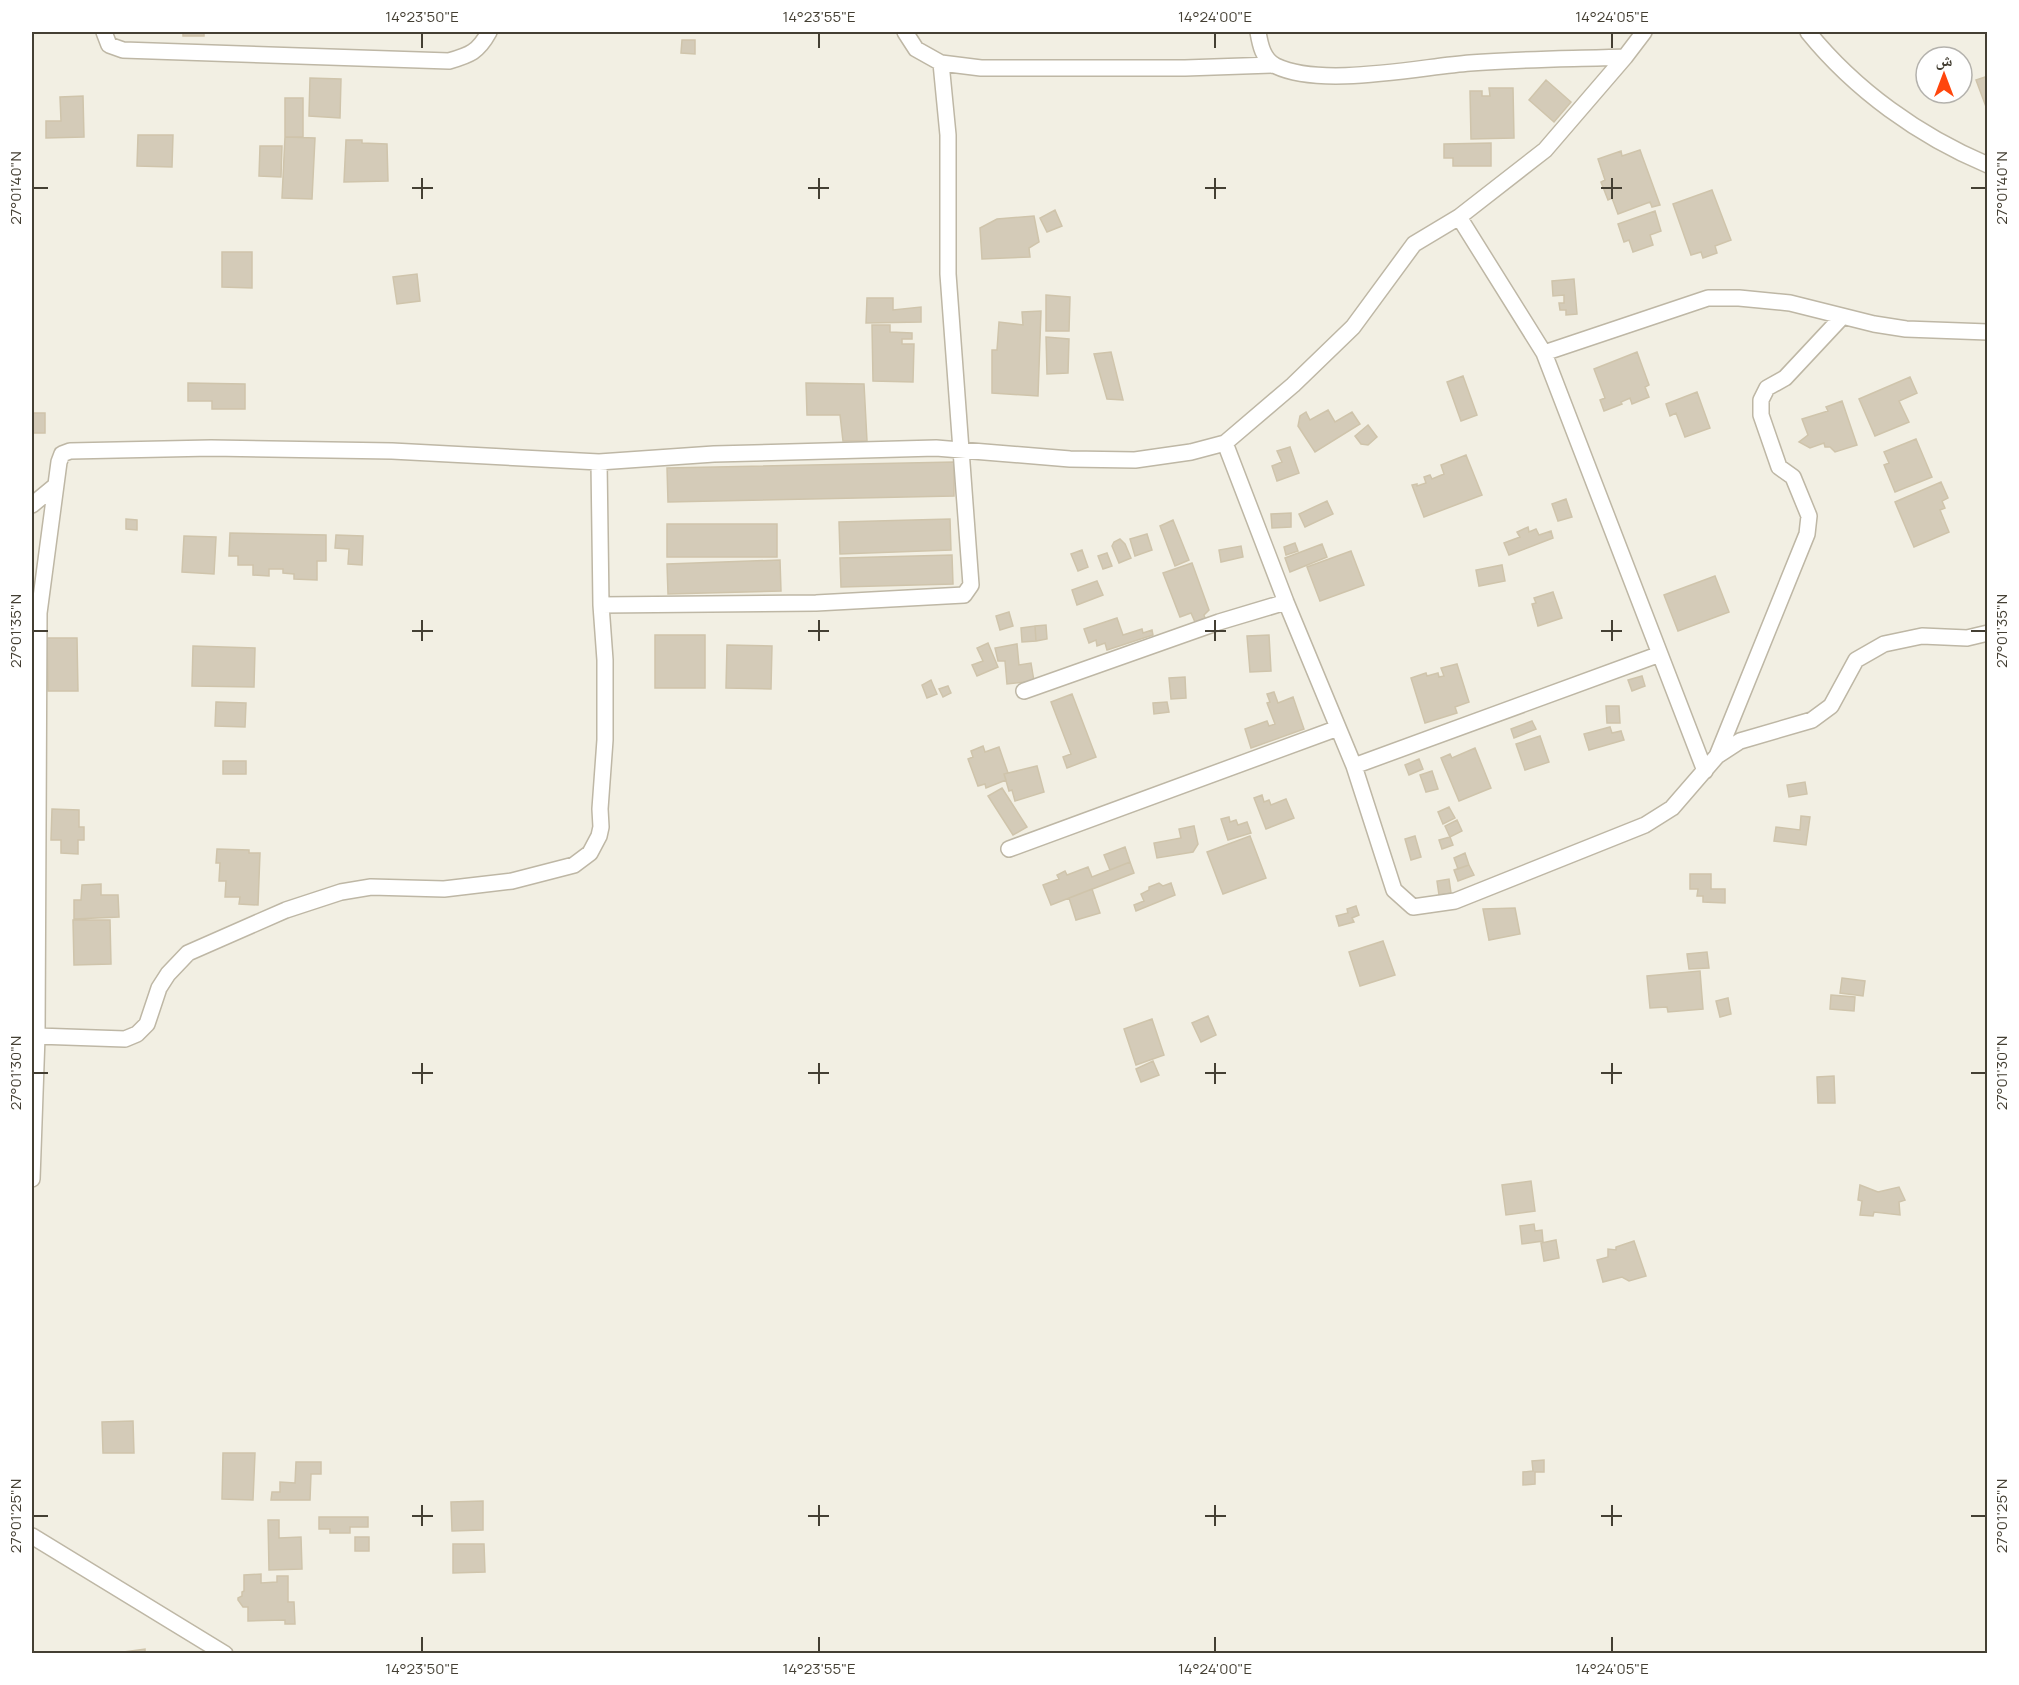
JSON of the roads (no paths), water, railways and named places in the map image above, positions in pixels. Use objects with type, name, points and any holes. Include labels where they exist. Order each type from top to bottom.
[{"type":"street","points":[[104,32],[109,45],[123,50],[449,61],[471,55],[489,32]]},
{"type":"street","points":[[905,32],[915,49],[941,63],[981,68],[1185,68],[1274,65],[1300,74],[1339,76],[1471,63],[1625,57]]},
{"type":"street","points":[[1258,32],[1261,50],[1274,65]]},
{"type":"street","points":[[32,1179],[33,1073],[37,1036],[34,1009],[39,613],[58,462],[62,454],[70,451],[211,447],[381,450],[599,462],[714,454],[936,448],[1070,459],[1135,460],[1191,452],[1225,443],[1293,385],[1353,327],[1414,244],[1460,218],[1545,150],[1644,32]]},
{"type":"street","points":[[1808,32],[1837,64],[1889,109],[1941,143],[1988,165]]},
{"type":"street","points":[[601,605],[816,603],[964,595],[971,585],[948,274],[948,135],[941,63]]},
{"type":"street","points":[[1460,218],[1544,353],[1705,771]]},
{"type":"street","points":[[1544,353],[1708,298],[1739,298],[1790,303],[1906,329],[1988,332]]},
{"type":"street","points":[[1225,443],[1286,602],[1354,765],[1394,890],[1413,907],[1455,901],[1646,825],[1672,808],[1717,756],[1807,534],[1809,516],[1793,477],[1779,467],[1761,415],[1761,400],[1767,388],[1785,378],[1842,316]]},
{"type":"street","points":[[37,1036],[125,1039],[137,1034],[151,1018],[153,1004],[168,974],[188,953],[312,900],[371,887],[444,889],[481,886],[543,874],[574,865],[582,860],[595,845],[601,827],[600,809],[606,715],[601,605],[599,462]]},
{"type":"street","points":[[32,505],[55,486]]},
{"type":"street","points":[[1024,691],[1219,622],[1286,602]]},
{"type":"street","points":[[1717,756],[1740,741],[1812,720],[1831,706],[1856,660],[1884,644],[1922,636],[1967,638],[1988,633]]},
{"type":"street","points":[[1354,765],[1660,654]]},
{"type":"street","points":[[1009,849],[1338,728]]},
{"type":"street","points":[[32,1536],[225,1653]]}]
